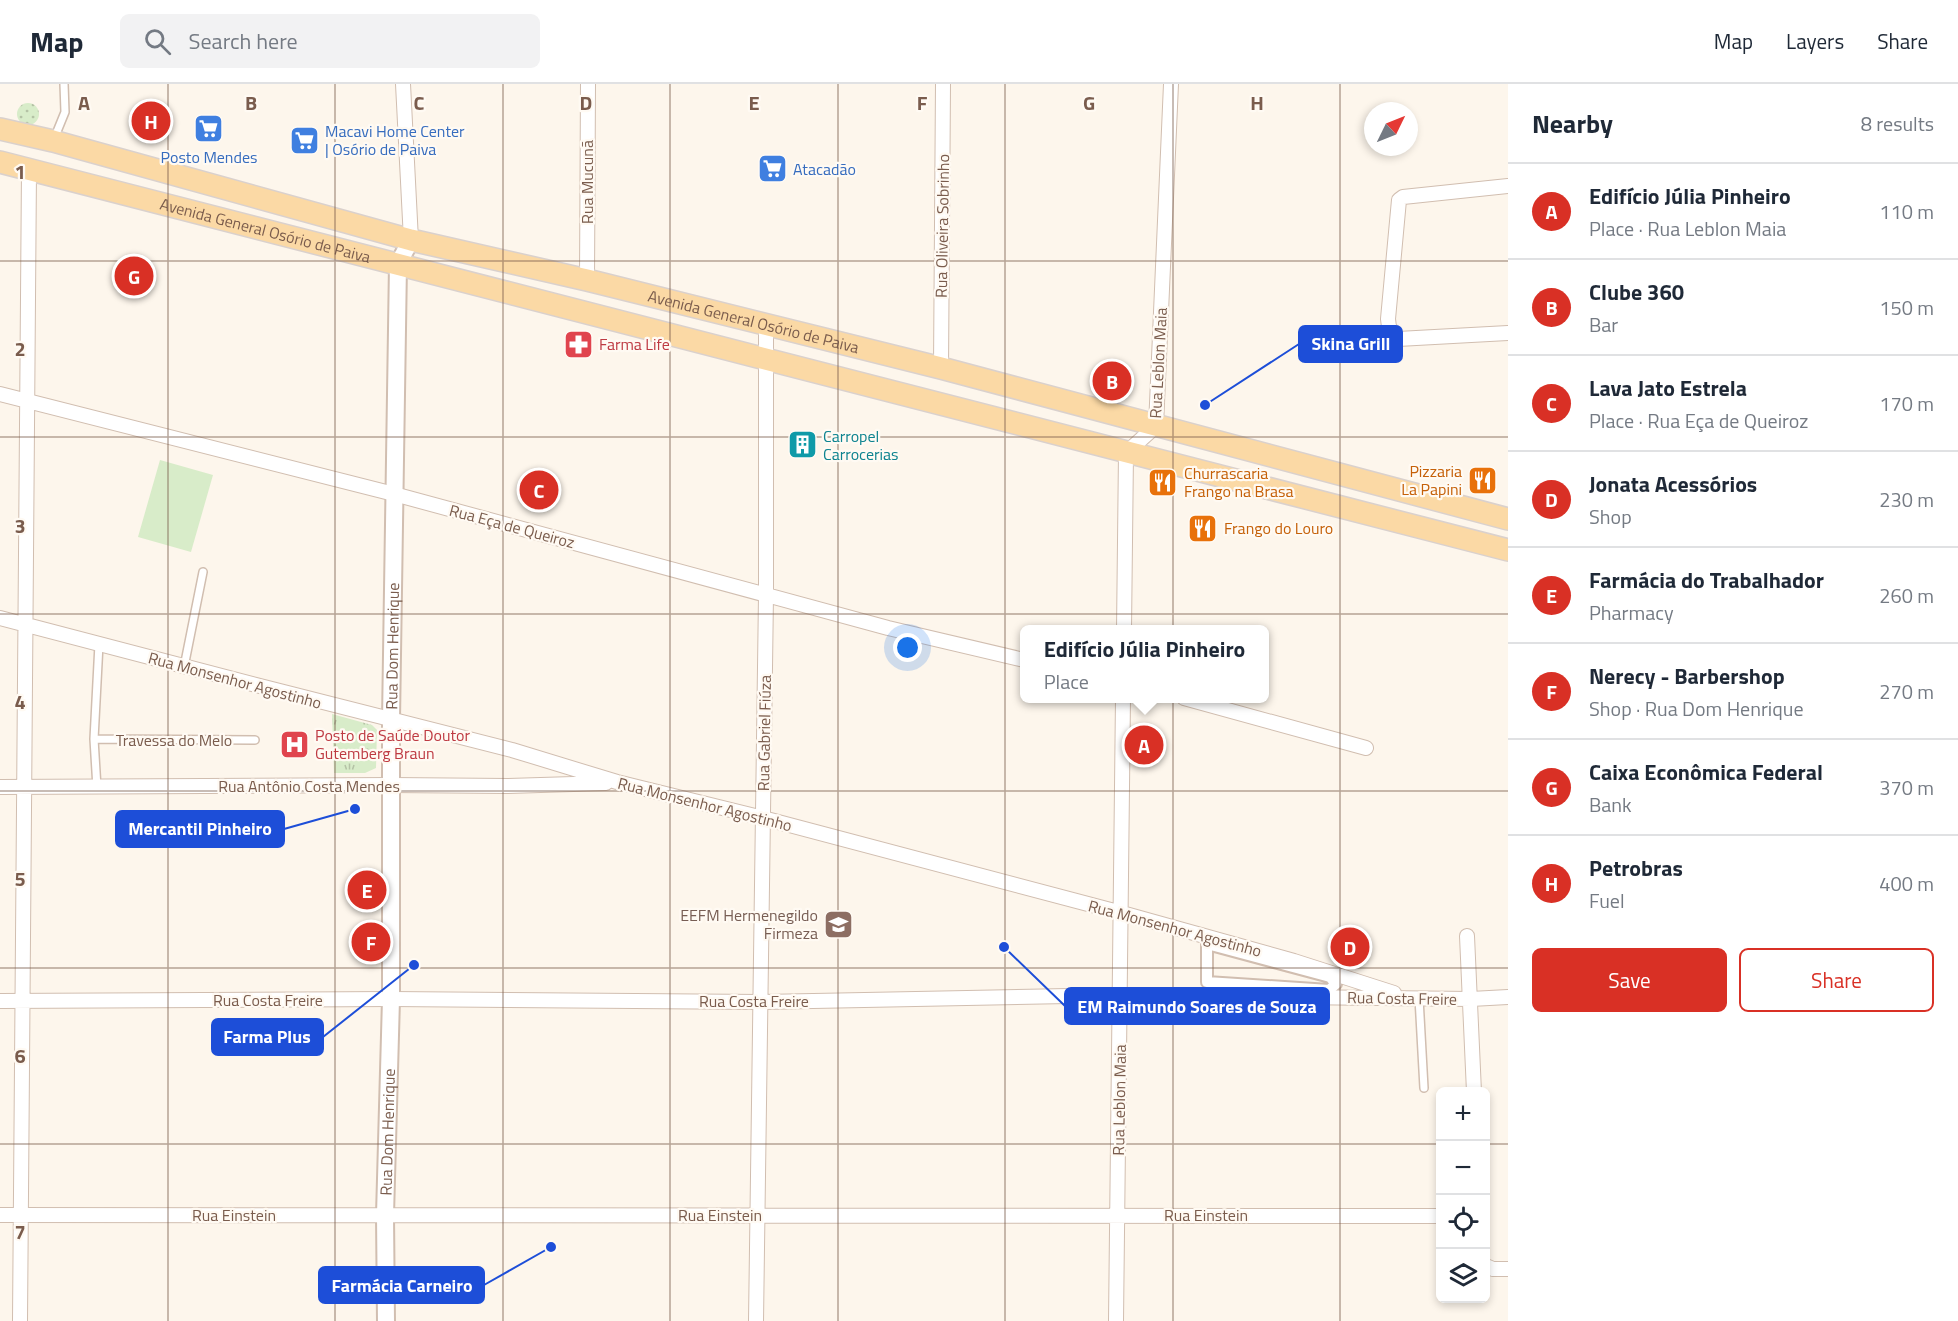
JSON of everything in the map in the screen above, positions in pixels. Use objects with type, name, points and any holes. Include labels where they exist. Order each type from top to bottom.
[{"type":"main road","name":"Avenida General Osório de Paiva","points":[[0,129],[53,141],[411,240],[587,280],[941,368],[1508,519]]},
{"type":"main road","name":"Avenida General Osório de Paiva","points":[[0,162],[1508,550]]},
{"type":"main road","points":[[1464,539],[1469,509]]},
{"type":"street","points":[[403,84],[411,240]]},
{"type":"street","name":"Rua Mucunã","points":[[587,280],[588,84]]},
{"type":"street","name":"Rua Oliveira Sobrinho","points":[[941,368],[943,84]]},
{"type":"street","name":"Rua Leblon Maia","points":[[1126,453],[1156,426],[1171,84]]},
{"type":"street","points":[[20,1321],[28,170]]},
{"type":"street","points":[[1508,186],[1403,197],[1399,200],[1388,319],[1389,327],[1396,337],[1404,339],[1508,333]]},
{"type":"street","name":"Rua Dom Henrique","points":[[386,1321],[385,1215],[391,999],[391,720],[398,264],[411,240]]},
{"type":"street","name":"Rua Gabriel Fiúza","points":[[756,1321],[766,595],[766,324]]},
{"type":"street","name":"Rua Eça de Queiroz","points":[[0,394],[394,494],[888,628],[1020,659]]},
{"type":"street","points":[[1124,625],[1126,453]]},
{"type":"street","name":"Rua Monsenhor Agostinho","points":[[0,618],[512,750],[617,782],[763,818],[1122,913],[1294,961],[1413,998]]},
{"type":"street","name":"Rua Leblon Maia","points":[[1116,1321],[1123,703]]},
{"type":"street","points":[[1199,703],[1366,748]]},
{"type":"street","name":"Rua Antônio Costa Mendes","points":[[0,787],[391,784],[508,786],[617,782]]},
{"type":"street","points":[[1467,936],[1474,1087]]},
{"type":"street","points":[[1207,944],[1330,977],[1336,984],[1329,990],[1207,982],[1207,944]]},
{"type":"street","name":"Rua Costa Freire","points":[[0,1001],[391,999],[761,1002],[1121,995],[1471,999],[1508,997]]},
{"type":"street","name":"Rua Einstein","points":[[0,1215],[1436,1216]]},
{"type":"street","points":[[1490,1268],[1508,1269]]},
{"type":"lane","points":[[53,141],[65,112],[64,84]]},
{"type":"lane","points":[[184,667],[202,572]]},
{"type":"lane","points":[[97,788],[94,739],[99,644]]},
{"type":"lane","name":"Travessa do Melo","points":[[94,739],[255,740]]},
{"type":"lane","points":[[1413,998],[1424,1089]]},
{"type":"green space","points":[[28,103],[36,106],[39,114],[36,122],[28,125],[20,122],[17,114],[20,106]]},
{"type":"green space","points":[[160,460],[213,475],[191,552],[138,537]]},
{"type":"green space","points":[[332,714],[372,725],[377,730],[376,768],[365,773],[334,773]]},
{"type":"place","name":"Petrobras","points":[[151,121]]},
{"type":"place","name":"Posto Mendes","points":[[209,129]]},
{"type":"place","name":"Macavi Home Center | Osório de Paiva","points":[[304,140]]},
{"type":"place","name":"Atacadão","points":[[772,169]]},
{"type":"place","name":"Caixa Econômica Federal","points":[[134,276]]},
{"type":"place","name":"Farma Life","points":[[578,344]]},
{"type":"place","name":"Clube 360","points":[[1112,381]]},
{"type":"place","name":"Skina Grill","points":[[1205,405]]},
{"type":"place","name":"Carropel Carrocerias","points":[[802,445]]},
{"type":"place","name":"Pizzaria La Papini","points":[[1483,480]]},
{"type":"place","name":"Churrascaria Frango na Brasa","points":[[1163,482]]},
{"type":"place","name":"Lava Jato Estrela","points":[[539,490]]},
{"type":"place","name":"Frango do Louro","points":[[1203,528]]},
{"type":"place","name":"Posto de Saúde Doutor Gutemberg Braun","points":[[294,744]]},
{"type":"place","name":"Edifício Júlia Pinheiro","points":[[1144,745]]},
{"type":"place","name":"Mercantil Pinheiro","points":[[355,809]]},
{"type":"place","name":"Farmácia do Trabalhador","points":[[367,890]]},
{"type":"place","name":"EEFM Hermenegildo Firmeza","points":[[839,924]]},
{"type":"place","name":"Nerecy - Barbershop","points":[[371,942]]},
{"type":"place","name":"EM Raimundo Soares de Souza","points":[[1004,947]]},
{"type":"place","name":"Jonata Acessórios","points":[[1350,947]]},
{"type":"place","name":"Farma Plus","points":[[414,965]]},
{"type":"place","name":"Farmácia Carneiro","points":[[551,1247]]}]
